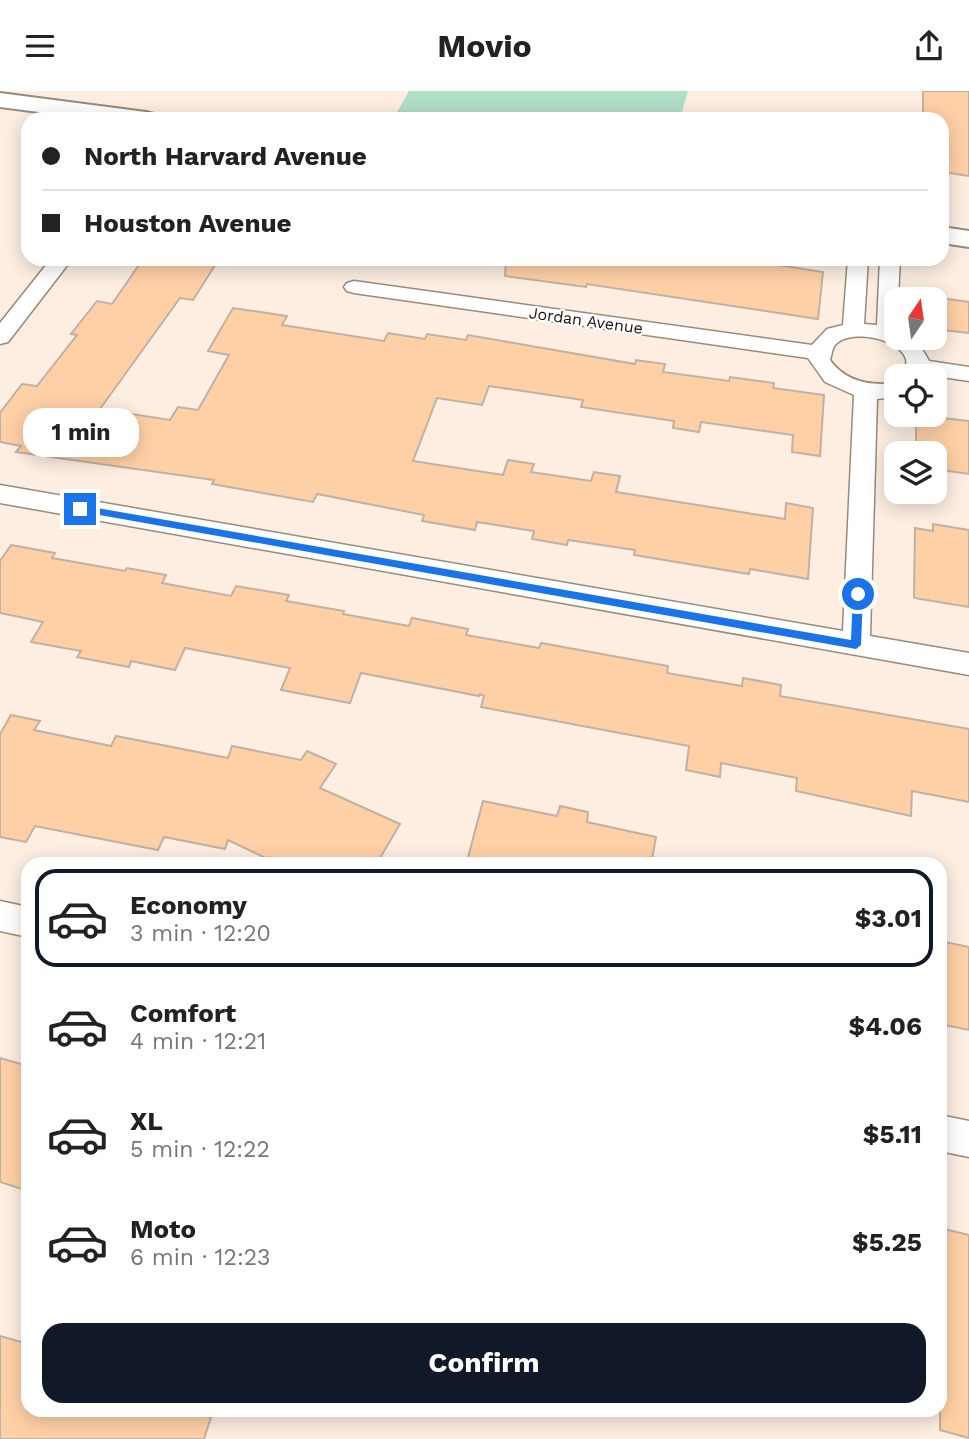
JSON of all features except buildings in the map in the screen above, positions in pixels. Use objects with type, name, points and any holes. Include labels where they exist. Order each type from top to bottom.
[{"type":"main road","points":[[0,99],[7,91]]},
{"type":"main road","points":[[0,99],[95,112]]},
{"type":"main road","points":[[0,118],[21,121]]},
{"type":"main road","points":[[949,219],[969,221]]},
{"type":"main road","points":[[949,236],[969,239]]},
{"type":"street","points":[[0,337],[56,266]]},
{"type":"street","points":[[853,330],[858,266]]},
{"type":"street","points":[[889,287],[890,266]]},
{"type":"street","name":"Jordan Avenue","points":[[354,287],[819,353]]},
{"type":"street","points":[[884,334],[853,330],[830,337],[822,344],[819,353],[820,361],[831,376],[853,388],[884,390]]},
{"type":"street","points":[[947,373],[969,374]]},
{"type":"street","points":[[856,645],[866,391]]},
{"type":"street","points":[[0,494],[969,664]]},
{"type":"street","points":[[0,916],[21,920]]},
{"type":"street","points":[[947,1134],[969,1139]]},
{"type":"green space","points":[[409,91],[688,91],[682,112],[397,112]]},
{"type":"route","points":[[80,509],[856,645],[858,594]]}]
